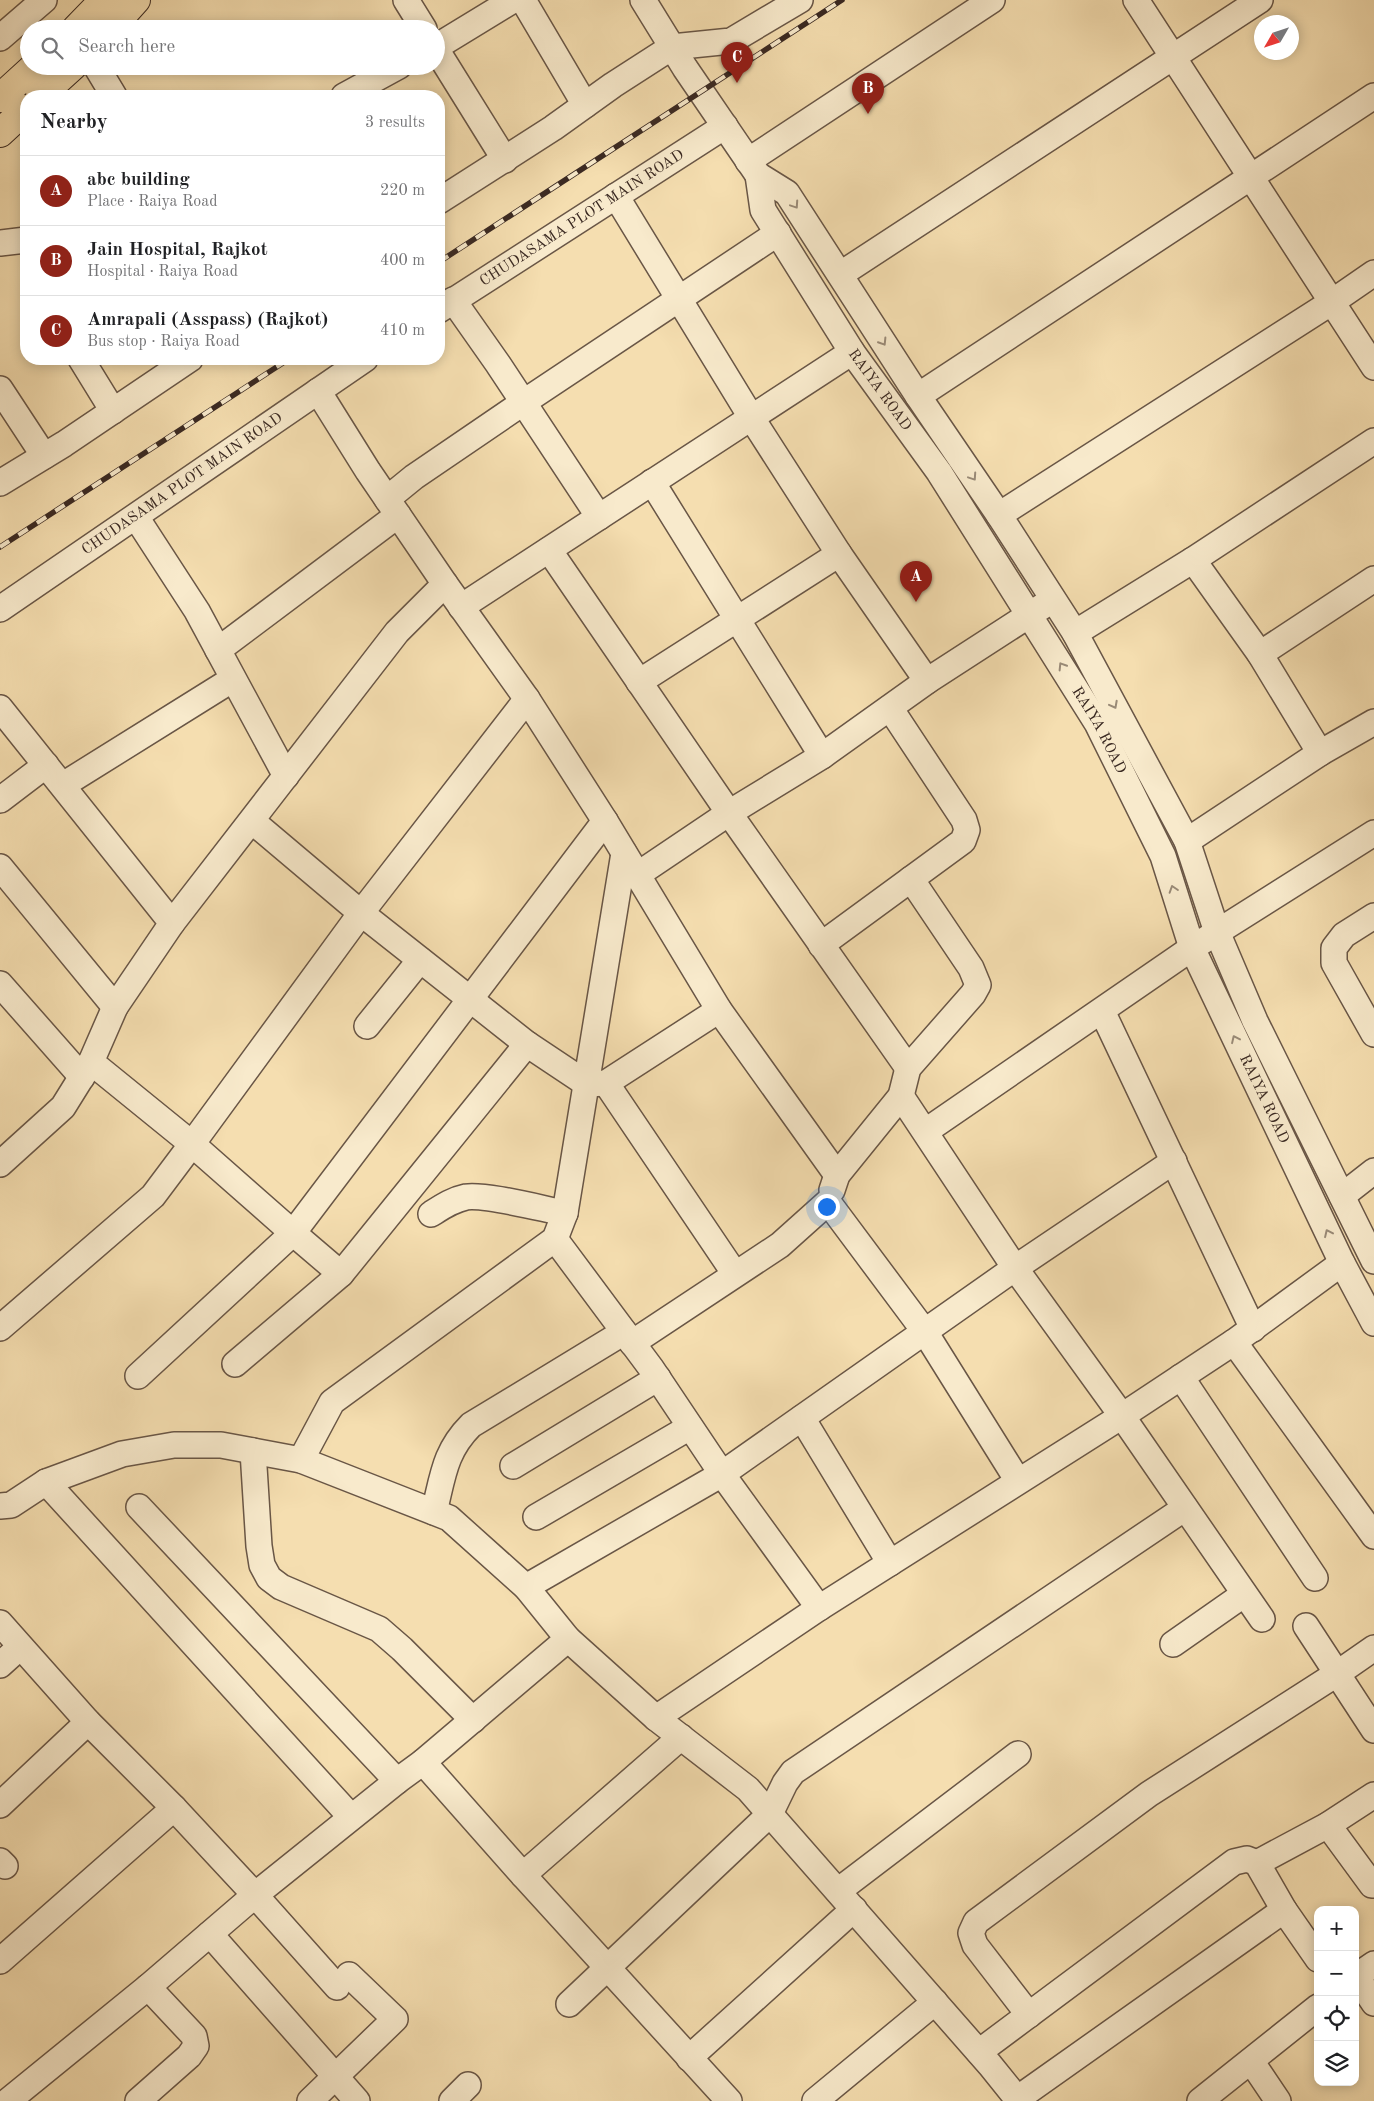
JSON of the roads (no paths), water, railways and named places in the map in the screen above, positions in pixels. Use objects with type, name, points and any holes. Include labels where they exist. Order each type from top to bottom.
[{"type":"main road","points":[[87,20],[100,9],[136,0]]},
{"type":"main road","points":[[0,98],[25,75]]},
{"type":"main road","points":[[47,90],[63,75]]},
{"type":"main road","points":[[0,133],[20,115]]},
{"type":"street","points":[[21,20],[44,0]]},
{"type":"street","points":[[406,0],[418,20]]},
{"type":"street","points":[[445,42],[513,0]]},
{"type":"street","points":[[524,0],[585,105]]},
{"type":"street","name":"RAIYA ROAD","points":[[643,0],[753,168],[787,193],[918,396],[999,515],[1075,633],[1187,841],[1217,932],[1255,1021],[1374,1261]]},
{"type":"street","points":[[753,168],[992,0]]},
{"type":"street","points":[[1136,0],[1374,367]]},
{"type":"street","points":[[841,274],[1260,0]]},
{"type":"street","points":[[445,197],[505,160],[672,47],[731,41],[795,1]]},
{"type":"street","points":[[0,38],[20,21]]},
{"type":"street","points":[[445,63],[505,160]]},
{"type":"street","points":[[101,75],[110,90]]},
{"type":"street","points":[[355,90],[382,75]]},
{"type":"street","points":[[918,396],[1374,96]]},
{"type":"street","name":"CHUDASAMA PLOT MAIN ROAD","points":[[446,305],[724,126]]},
{"type":"street","name":"RAIYA ROAD","points":[[753,168],[763,210],[852,352],[939,472],[1098,723],[1163,856],[1192,948],[1342,1264],[1374,1323]]},
{"type":"street","points":[[616,196],[752,418],[839,554],[927,681]]},
{"type":"street","points":[[218,650],[393,507],[414,477],[778,233]]},
{"type":"street","points":[[0,244],[20,241]]},
{"type":"street","points":[[999,515],[1332,302],[1374,273]]},
{"type":"street","points":[[446,305],[524,402],[599,517]]},
{"type":"street","points":[[461,607],[852,352]]},
{"type":"street","points":[[85,365],[113,411]]},
{"type":"street","points":[[0,483],[181,365]]},
{"type":"street","name":"CHUDASAMA PLOT MAIN ROAD","points":[[0,609],[136,518],[355,365]]},
{"type":"street","points":[[0,389],[44,456]]},
{"type":"street","points":[[318,391],[445,584],[527,699],[605,821],[719,1010],[837,1175]]},
{"type":"street","points":[[1075,633],[1193,560],[1374,442]]},
{"type":"street","points":[[652,482],[822,756]]},
{"type":"street","points":[[136,518],[197,611],[286,776]]},
{"type":"street","points":[[549,550],[729,813],[908,1068]]},
{"type":"street","points":[[639,682],[839,554]]},
{"type":"street","points":[[1193,560],[1260,654],[1320,754]]},
{"type":"street","points":[[1260,654],[1374,579]]},
{"type":"street","points":[[0,1164],[63,1107],[86,1069],[115,1007],[172,923],[397,632],[445,584]]},
{"type":"street","points":[[637,875],[729,813],[822,756],[927,681],[1054,600]]},
{"type":"street","points":[[63,785],[234,679]]},
{"type":"street","points":[[0,1328],[153,1196],[361,913],[527,699]]},
{"type":"street","points":[[0,708],[172,923]]},
{"type":"street","points":[[821,945],[963,841],[967,830],[964,820],[890,708]]},
{"type":"street","points":[[1187,841],[1320,754],[1374,722]]},
{"type":"street","points":[[0,800],[46,765]]},
{"type":"street","points":[[252,821],[361,913],[527,1044],[596,1084],[735,1274]]},
{"type":"street","points":[[138,1376],[293,1234],[605,821]]},
{"type":"street","points":[[926,1131],[1192,948],[1374,833]]},
{"type":"street","points":[[301,1460],[332,1402],[555,1239],[565,1213],[596,1084],[624,853]]},
{"type":"street","points":[[0,867],[115,1007]]},
{"type":"street","points":[[434,1512],[448,1456],[458,1439],[471,1425],[628,1337],[735,1274],[780,1245],[828,1202],[837,1175],[901,1096],[908,1068],[973,994],[978,985],[972,968],[911,879]]},
{"type":"street","points":[[1374,916],[1344,935],[1334,948],[1334,963],[1374,1034]]},
{"type":"street","points":[[368,1026],[420,960]]},
{"type":"street","points":[[4,996],[86,1069],[192,1144],[341,1274]]},
{"type":"street","points":[[596,1084],[719,1010]]},
{"type":"street","points":[[1102,1010],[1174,1161],[1243,1335],[1374,1536]]},
{"type":"street","points":[[234,1364],[341,1274],[527,1044]]},
{"type":"street","points":[[901,1096],[926,1131],[1015,1268],[1122,1416],[1262,1619]]},
{"type":"street","points":[[526,1587],[722,1474],[1015,1268],[1174,1161]]},
{"type":"street","points":[[1342,1196],[1374,1171]]},
{"type":"street","points":[[431,1214],[450,1202],[467,1197],[483,1198],[565,1213]]},
{"type":"street","points":[[828,1202],[925,1332],[1018,1481]]},
{"type":"street","points":[[555,1239],[658,1378],[722,1474],[819,1608]]},
{"type":"street","points":[[656,1718],[819,1608],[1181,1377],[1342,1264]]},
{"type":"street","points":[[1181,1377],[1315,1578]]},
{"type":"street","points":[[512,1466],[658,1378]]},
{"type":"street","points":[[802,1418],[890,1563]]},
{"type":"street","points":[[536,1518],[690,1427]]},
{"type":"street","points":[[0,1506],[11,1505],[46,1482],[122,1454],[174,1445],[221,1445],[301,1460],[449,1518],[526,1587],[568,1639],[656,1718],[748,1789],[979,2052],[1018,2100],[1284,1910]]},
{"type":"street","points":[[253,1451],[259,1546],[262,1565],[269,1578],[281,1587],[379,1630],[402,1649],[473,1720]]},
{"type":"street","points":[[46,1482],[351,1817]]},
{"type":"street","points":[[139,1507],[396,1780]]},
{"type":"street","points":[[569,2004],[770,1814],[785,1782],[794,1772],[1185,1508]]},
{"type":"street","points":[[1172,1644],[1244,1595]]},
{"type":"street","points":[[0,1623],[88,1722],[174,1808],[255,1895],[343,1981],[395,2019],[310,2101]]},
{"type":"street","points":[[1306,1626],[1374,1730]]},
{"type":"street","points":[[0,2096],[6,2101],[148,1987],[255,1895],[396,1780],[423,1762],[568,1639]]},
{"type":"street","points":[[0,1665],[20,1647]]},
{"type":"street","points":[[1029,2015],[975,1945],[971,1933],[976,1922],[1149,1794],[1338,1674],[1374,1648]]},
{"type":"street","points":[[0,1805],[88,1722]]},
{"type":"street","points":[[523,1875],[681,1737]]},
{"type":"street","points":[[690,2058],[846,1900],[1018,1754]]},
{"type":"street","points":[[423,1762],[729,2101]]},
{"type":"street","points":[[1256,1863],[1328,1825],[1374,1795]]},
{"type":"street","points":[[0,1961],[174,1808]]},
{"type":"street","points":[[1328,1825],[1372,1885]]},
{"type":"street","points":[[979,2052],[1234,1862],[1247,1859],[1256,1863],[1284,1910],[1314,1953]]},
{"type":"street","points":[[210,1934],[356,2101]]},
{"type":"street","points":[[1362,1972],[1374,2003]]},
{"type":"street","points":[[138,2101],[189,2056],[196,2046],[194,2036],[148,1987]]},
{"type":"street","points":[[830,2096],[935,2002]]},
{"type":"street","points":[[1200,2101],[1314,2010]]},
{"type":"street","points":[[1251,2061],[1278,2101]]},
{"type":"railway","points":[[445,258],[842,0]]},
{"type":"railway","points":[[0,547],[280,365]]},
{"type":"place","name":"Amrapali (Asspass) (Rajkot)","points":[[737,83]]},
{"type":"place","name":"Jain Hospital, Rajkot","points":[[868,114]]},
{"type":"place","name":"abc building","points":[[916,602]]}]
